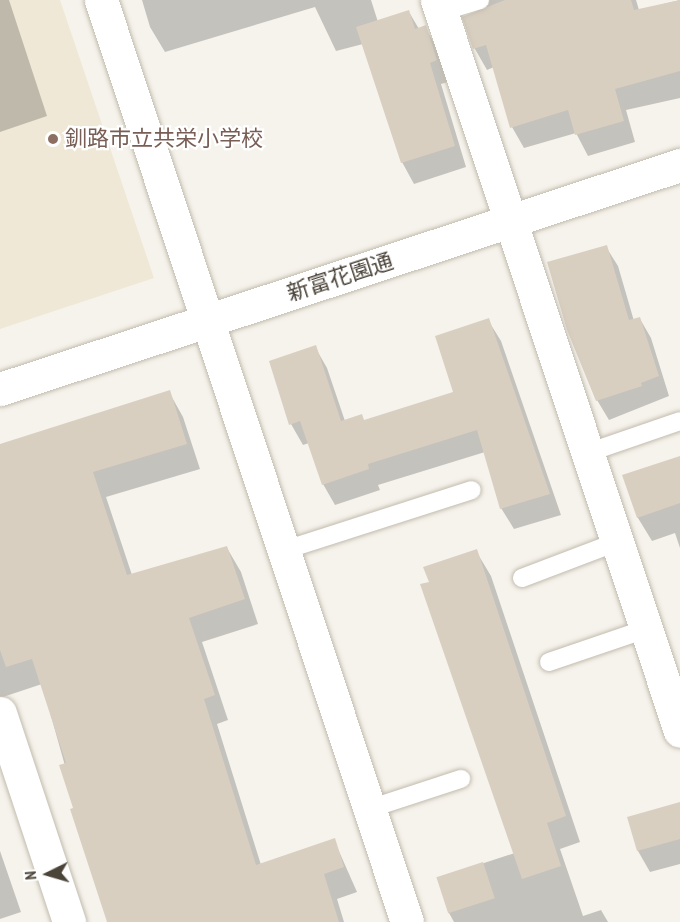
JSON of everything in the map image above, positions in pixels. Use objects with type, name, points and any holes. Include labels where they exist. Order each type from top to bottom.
[{"type":"street","points":[[101,0],[209,320],[406,922]]},
{"type":"street","points":[[439,6],[680,731]]},
{"type":"street","name":"新富花園通","points":[[0,389],[680,165]]},
{"type":"street","points":[[0,713],[69,922]]},
{"type":"lane","points":[[439,6],[480,0]]},
{"type":"lane","points":[[587,453],[680,421]]},
{"type":"lane","points":[[285,550],[472,490]]},
{"type":"lane","points":[[522,578],[617,542]]},
{"type":"lane","points":[[549,662],[646,629]]},
{"type":"lane","points":[[369,809],[461,779]]},
{"type":"shaded area","name":"釧路市立共栄小学校","points":[[0,0],[60,0],[154,278],[0,329]]},
{"type":"building","points":[[505,0],[631,0],[634,10],[680,0],[680,71],[615,89],[624,121],[575,135],[568,110],[510,128],[486,45],[473,49],[462,17]]},
{"type":"building","points":[[409,10],[415,29],[426,25],[437,60],[430,63],[455,146],[401,163],[356,27]]},
{"type":"building","points":[[607,245],[629,320],[640,317],[659,376],[641,383],[642,386],[596,401],[567,330],[547,262]]},
{"type":"building","points":[[489,318],[550,494],[500,509],[477,430],[368,464],[369,469],[322,485],[300,421],[289,425],[269,361],[316,345],[341,421],[362,414],[364,420],[453,392],[435,336]]},
{"type":"building","points":[[170,390],[187,444],[93,472],[127,575],[227,546],[245,599],[189,618],[215,695],[204,699],[256,865],[335,838],[344,867],[324,874],[339,922],[107,922],[70,809],[73,808],[59,765],[66,763],[32,659],[6,667],[0,650],[0,444]]},
{"type":"building","points":[[680,456],[680,503],[637,518],[622,475]]},
{"type":"building","points":[[477,549],[566,816],[547,823],[561,866],[522,879],[420,584],[429,582],[423,567]]},
{"type":"building","points":[[680,802],[680,839],[637,851],[627,817]]},
{"type":"building","points":[[483,862],[495,898],[448,913],[436,877]]},
{"type":"place","name":"釧路市立共栄小学校","points":[[53,139]]}]
